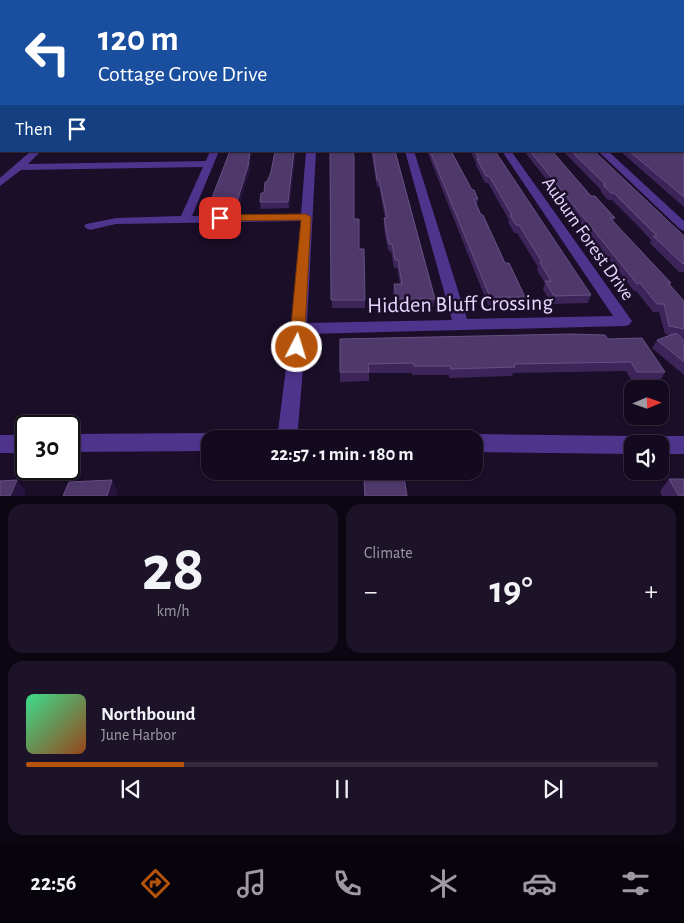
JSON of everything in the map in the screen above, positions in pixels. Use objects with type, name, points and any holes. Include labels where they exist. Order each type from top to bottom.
[{"type":"street","points":[[0,182],[36,152]]},
{"type":"street","points":[[185,219],[215,152]]},
{"type":"street","points":[[288,430],[298,329],[311,152]]},
{"type":"street","points":[[409,152],[461,326]]},
{"type":"street","name":"Auburn Forest Drive","points":[[507,152],[624,321]]},
{"type":"street","points":[[603,152],[684,227]]},
{"type":"street","points":[[19,166],[210,164]]},
{"type":"street","points":[[90,226],[116,221],[306,217]]},
{"type":"street","name":"Hidden Bluff Crossing","points":[[298,329],[624,321]]},
{"type":"street","points":[[80,443],[201,442]]},
{"type":"street","points":[[483,443],[624,445]]},
{"type":"street","points":[[0,444],[15,444]]},
{"type":"street","points":[[669,445],[684,445]]},
{"type":"building","points":[[230,152],[249,152],[249,163],[237,202],[210,203]]},
{"type":"building","points":[[275,152],[294,152],[288,202],[260,202],[261,193],[264,193],[265,182],[267,182]]},
{"type":"building","points":[[330,152],[353,152],[354,219],[359,219],[359,249],[364,249],[365,300],[331,300]]},
{"type":"building","points":[[373,152],[395,152],[435,299],[397,299],[394,284],[402,284],[398,260],[395,260],[392,244],[389,244],[384,218],[387,218],[379,180],[377,180]]},
{"type":"building","points":[[430,152],[452,152],[472,190],[474,190],[478,199],[474,199],[481,215],[483,215],[505,263],[509,263],[525,297],[490,297]]},
{"type":"building","points":[[476,152],[496,152],[591,295],[554,296],[545,281],[551,281],[540,262],[542,262],[519,225],[516,225],[489,176],[486,176],[477,159],[479,159]]},
{"type":"building","points":[[531,152],[553,152],[591,196],[595,196],[615,218],[610,218],[671,283],[668,283],[684,301],[684,329],[669,326],[664,304],[657,304],[640,283],[637,284]]},
{"type":"building","points":[[572,152],[595,152],[684,236],[684,264],[653,236],[657,236],[614,193],[611,193],[603,185],[606,185]]},
{"type":"building","points":[[630,152],[684,152],[684,197]]},
{"type":"building","points":[[676,333],[684,340],[684,362],[657,340]]},
{"type":"building","points":[[570,334],[605,335],[608,339],[642,338],[665,372],[637,372],[631,362],[514,364],[515,367],[451,369],[450,366],[414,366],[413,363],[368,364],[369,372],[340,372],[340,339]]},
{"type":"building","points":[[669,479],[684,479],[684,496],[679,496]]},
{"type":"building","points":[[17,480],[10,496],[0,496],[0,481]]},
{"type":"building","points":[[112,480],[107,496],[63,496],[69,482]]},
{"type":"building","points":[[364,480],[404,480],[407,496],[365,496]]},
{"type":"route","points":[[220,218],[306,217],[297,347]]}]
